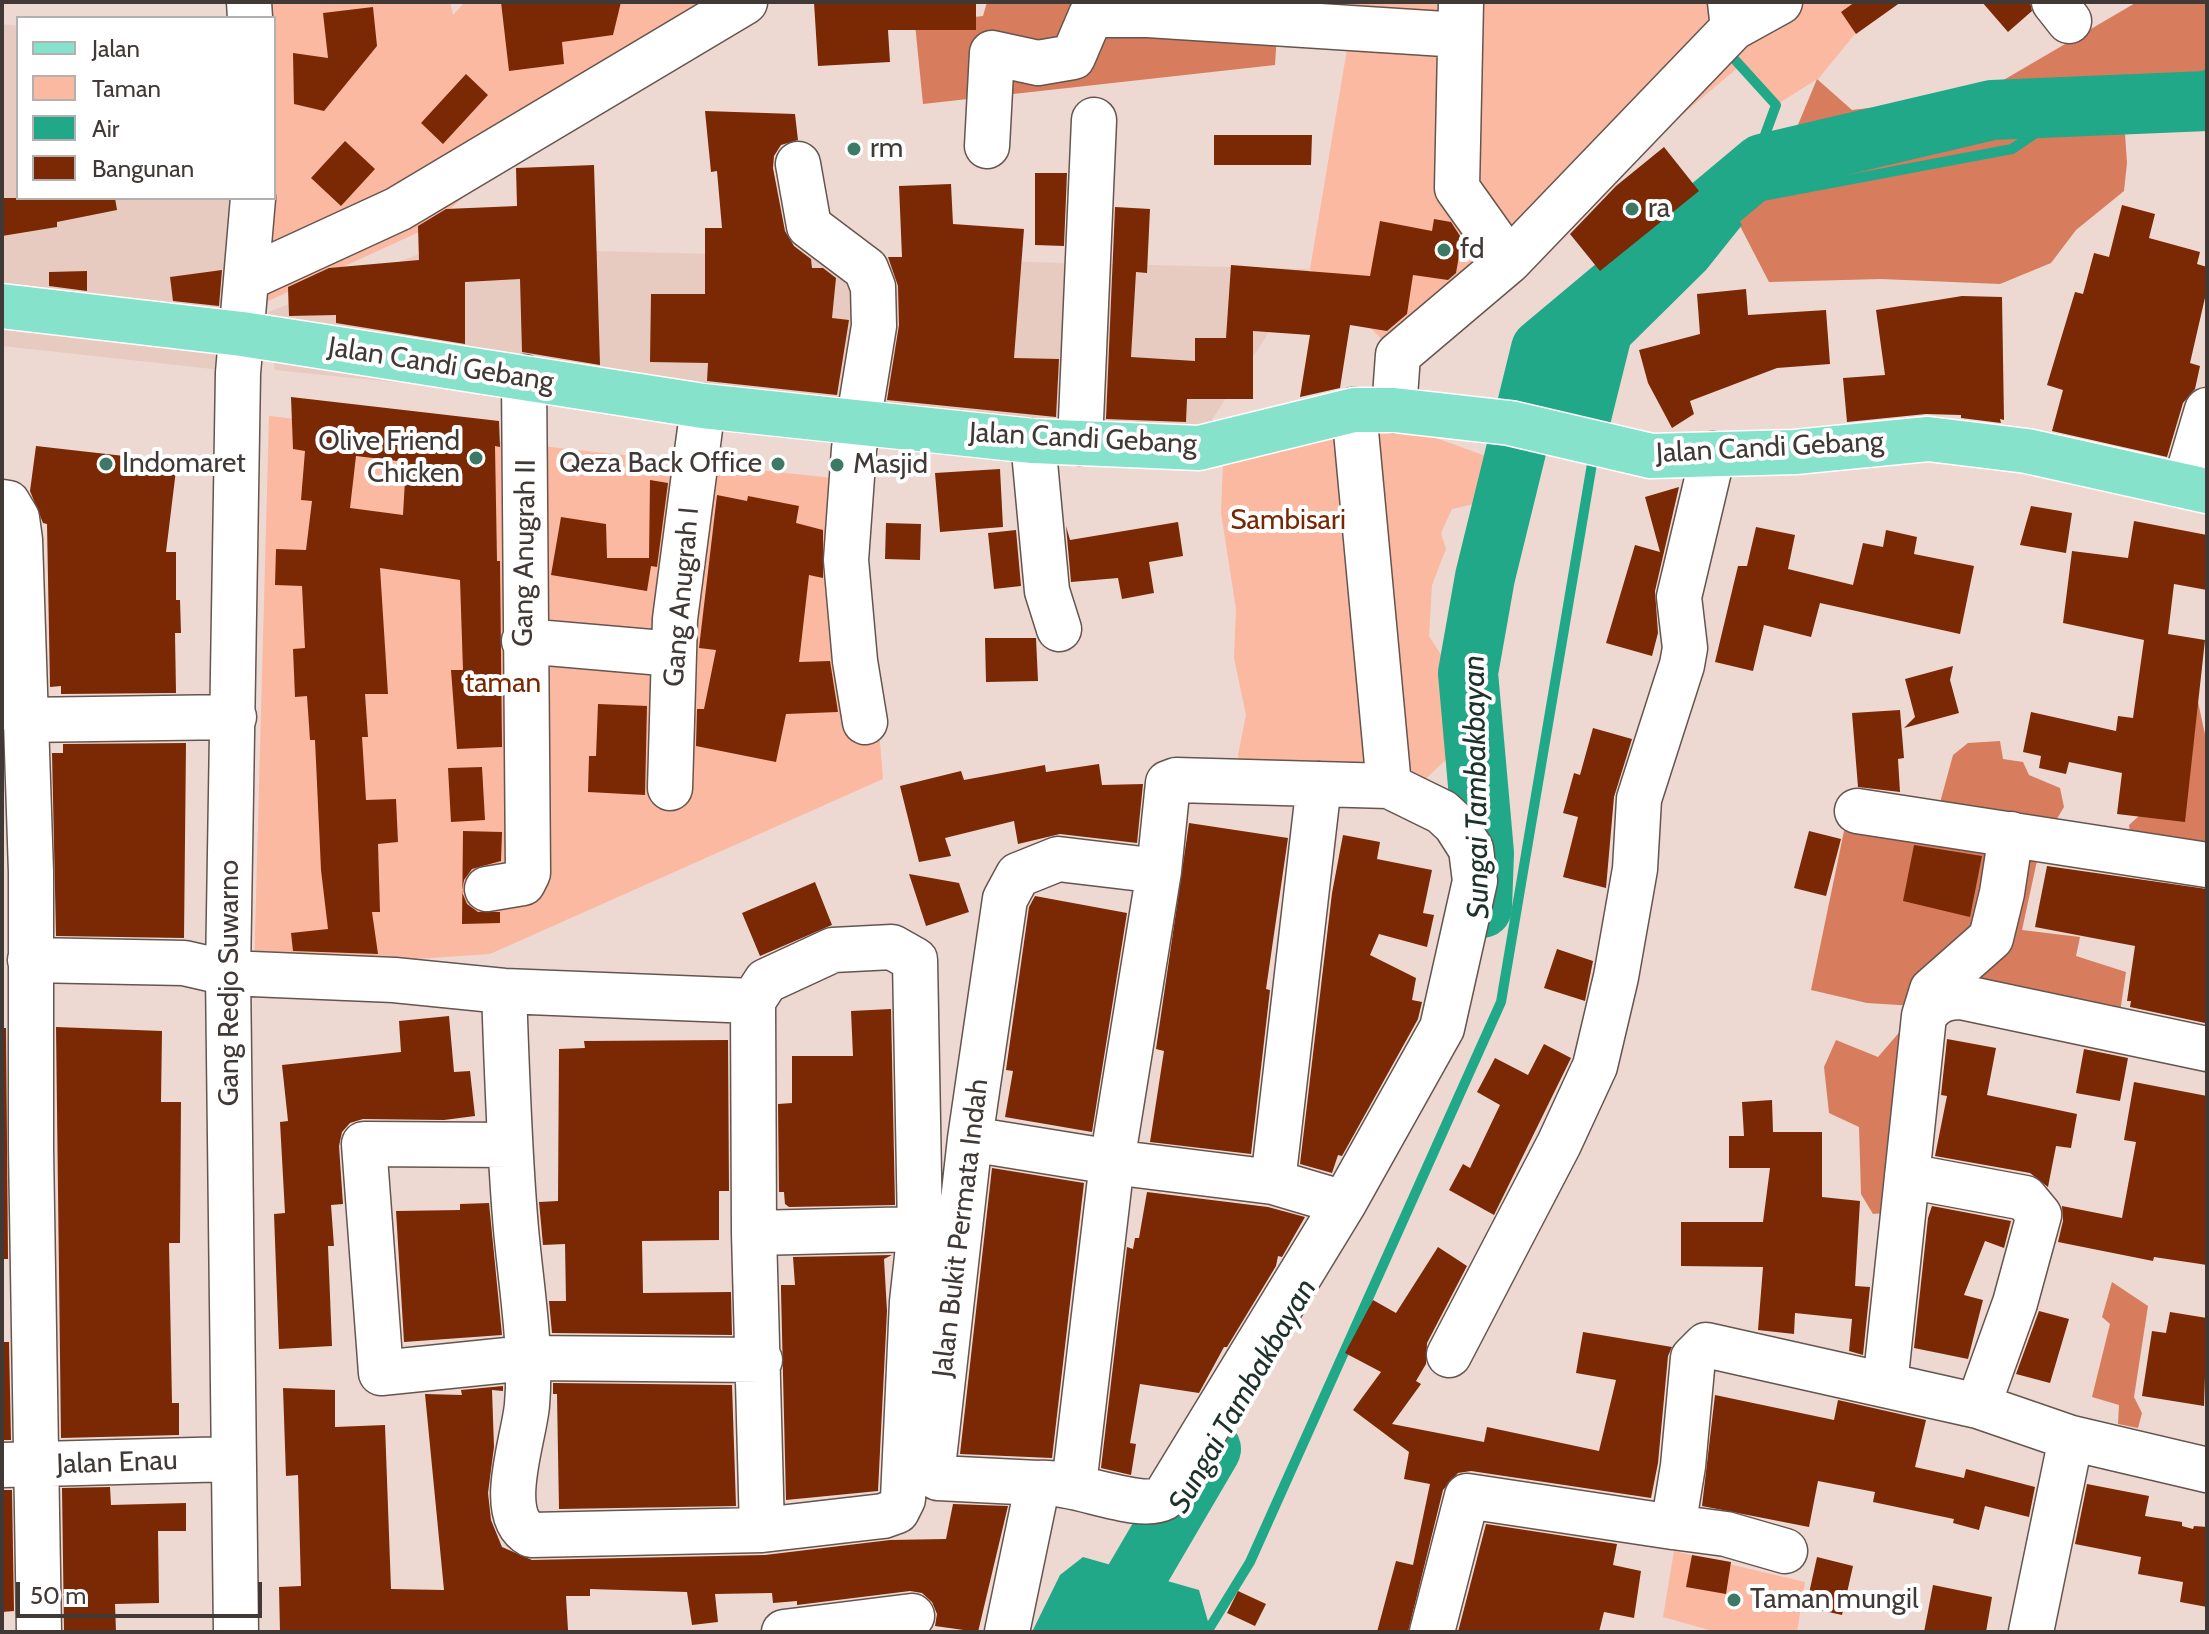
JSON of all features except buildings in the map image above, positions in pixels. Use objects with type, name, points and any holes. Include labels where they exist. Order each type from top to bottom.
[{"type":"main road","name":"Jalan Candi Gebang","points":[[2,306],[242,334],[703,406],[1033,441],[1199,448],[1374,410],[1510,423],[1651,456],[1795,452],[1928,439],[2027,451],[2196,488]]},
{"type":"street","points":[[248,278],[398,209],[745,2]]},
{"type":"street","points":[[1389,786],[1374,410],[1398,355],[1509,261],[1698,63],[1731,21],[1780,2]]},
{"type":"street","points":[[987,146],[992,53],[1038,63],[1073,57],[1091,15],[1296,14],[1460,18],[1457,188],[1509,261]]},
{"type":"street","points":[[1080,443],[1094,120]]},
{"type":"street","points":[[798,164],[809,226],[871,276],[874,326],[854,449],[846,560],[855,661],[865,722]]},
{"type":"street","name":"Gang Redjo Suwarno","points":[[236,1632],[228,973],[238,373],[253,200]]},
{"type":"street","name":"Gang Anugrah II","points":[[487,889],[523,883],[528,873],[524,377]]},
{"type":"street","name":"Gang Anugrah I","points":[[670,788],[675,619],[703,406]]},
{"type":"street","points":[[2196,488],[2207,410]]},
{"type":"street","points":[[1033,441],[1047,591],[1059,629]]},
{"type":"street","points":[[1449,1355],[1559,1144],[1595,1066],[1616,977],[1635,869],[1639,799],[1682,665],[1685,648],[1679,597],[1713,454]]},
{"type":"street","points":[[10,510],[24,720],[17,872],[30,960],[16,1014],[20,1465],[39,1632]]},
{"type":"street","points":[[524,641],[674,654]]},
{"type":"street","points":[[24,720],[234,717]]},
{"type":"street","points":[[1007,1632],[1056,1484],[1159,871],[1168,783],[1176,780],[1389,786],[1442,812],[1465,834],[1474,865],[1474,890],[1442,1028],[1344,1203],[1164,1498],[1148,1503],[1056,1484]]},
{"type":"street","points":[[1273,1182],[1319,784]]},
{"type":"street","points":[[1857,811],[2207,865]]},
{"type":"street","points":[[1885,1385],[1924,1016],[1932,990],[1991,938],[2011,834]]},
{"type":"street","name":"Jalan Bukit Permata Indah","points":[[1056,1484],[938,1478],[934,1474],[970,1139],[1005,899],[1018,875],[1058,859],[1159,871]]},
{"type":"street","points":[[504,991],[509,1145],[527,1358],[527,1403],[512,1504],[516,1524],[531,1535],[762,1530],[883,1516],[897,1511],[903,1499],[912,1302],[920,1229],[915,960],[892,947],[833,950],[766,981],[753,1001],[754,1233],[760,1360],[762,1530]]},
{"type":"street","points":[[30,960],[184,963],[228,973],[394,980],[504,991],[753,1001]]},
{"type":"street","points":[[1924,1016],[1939,1001],[1961,997],[2207,1049]]},
{"type":"street","points":[[970,1139],[1112,1162],[1273,1182],[1344,1203]]},
{"type":"street","points":[[509,1145],[363,1146],[382,1373],[527,1358],[760,1360]]},
{"type":"street","points":[[1907,1176],[2025,1198],[2039,1215],[2015,1303],[1978,1406]]},
{"type":"street","points":[[754,1233],[920,1229]]},
{"type":"street","points":[[1673,1527],[1683,1466],[1693,1358],[1706,1345],[1978,1406],[2071,1438],[2207,1470]]},
{"type":"street","points":[[2031,1632],[2071,1438]]},
{"type":"street","name":"Jalan Enau","points":[[20,1465],[233,1459]]},
{"type":"street","points":[[1432,1632],[1467,1496],[1726,1534],[1785,1551]]},
{"type":"street","points":[[784,1632],[830,1629],[912,1616]]},
{"type":"shaded area","points":[[987,2],[1279,2],[1275,65],[923,104],[915,24],[983,16]]},
{"type":"shaded area","points":[[2137,2],[2207,2],[2207,105],[2150,89],[2028,94],[1823,147],[1992,110],[2123,104],[2127,163],[2124,191],[2076,230],[2051,263],[2000,284],[1881,279],[1769,282],[1724,195],[1762,164],[1785,156],[1817,79],[1852,110],[1934,100],[1995,85]]},
{"type":"shaded area","points":[[2,24],[16,26],[16,200],[256,200],[231,371],[2,346]]},
{"type":"shaded area","points":[[437,247],[1310,269],[1191,452],[1174,462],[275,370],[268,312]]},
{"type":"shaded area","points":[[2197,697],[2207,744],[2207,860],[2131,838],[2129,825],[2139,816]]},
{"type":"shaded area","points":[[2000,741],[2003,759],[2023,762],[2029,775],[2060,788],[2064,807],[2040,847],[2022,930],[2080,937],[2076,956],[2126,972],[2119,1019],[1867,1003],[1811,990],[1844,831],[1888,832],[1938,810],[1953,755],[1968,743]]},
{"type":"shaded area","points":[[1922,1006],[1898,1212],[1873,1214],[1861,1194],[1859,1127],[1829,1113],[1824,1067],[1836,1040],[1878,1057]]},
{"type":"shaded area","points":[[2112,1282],[2148,1306],[2134,1397],[2142,1413],[2138,1428],[2118,1424],[2119,1405],[2092,1397],[2110,1324],[2102,1317]]},
{"type":"green space","points":[[262,2],[450,2],[453,15],[465,2],[747,2],[534,134],[430,227],[242,313],[273,200],[276,200],[276,16],[264,16]]},
{"type":"green space","points":[[1351,2],[1881,2],[1819,78],[1776,105],[1741,65],[1398,355],[1310,269],[1353,14]]},
{"type":"green space","name":"taman","points":[[269,416],[859,481],[883,779],[490,954],[254,970]]},
{"type":"green space","name":"Sambisari","points":[[1348,428],[1365,778],[1241,779],[1238,755],[1246,715],[1234,658],[1236,609],[1221,513],[1223,462]]},
{"type":"green space","name":"Sambisari","points":[[1411,429],[1497,460],[1478,503],[1452,509],[1441,533],[1446,549],[1432,585],[1429,636],[1452,672],[1455,751],[1416,788],[1412,811],[1361,432]]},
{"type":"green space","name":"Taman mungil","points":[[1674,1551],[1805,1582],[1797,1632],[1716,1632],[1663,1617]]},
{"type":"water","points":[[1724,195],[1742,225],[1706,270],[1630,345],[1606,441],[1540,420],[1547,355]]},
{"type":"water","points":[[1083,1557],[1199,1590],[1211,1632],[1032,1632],[1060,1575]]},
{"type":"waterway","points":[[1727,51],[1776,105],[1741,200]]},
{"type":"waterway","points":[[1726,218],[1741,200],[2012,149],[2049,124],[2181,86],[2207,74]]},
{"type":"waterway","name":"Sungai Tambakbayan","points":[[1482,908],[1484,853],[1468,673],[1485,577],[1541,349],[1762,164],[1992,110],[2207,101]]},
{"type":"waterway","points":[[1207,1632],[1250,1562],[1501,1002],[1594,452]]},
{"type":"waterway","name":"Sungai Tambakbayan","points":[[1104,1632],[1211,1449]]},
{"type":"place","name":"rm","points":[[854,149]]},
{"type":"place","name":"ra","points":[[1632,209]]},
{"type":"place","name":"fd","points":[[1444,250]]},
{"type":"place","name":"Olive Friend Chicken","points":[[476,458]]},
{"type":"place","name":"Indomaret","points":[[106,464]]},
{"type":"place","name":"Qeza Back Office","points":[[778,464]]},
{"type":"place","name":"Masjid","points":[[837,465]]},
{"type":"place","name":"Taman mungil","points":[[1734,1600]]}]
